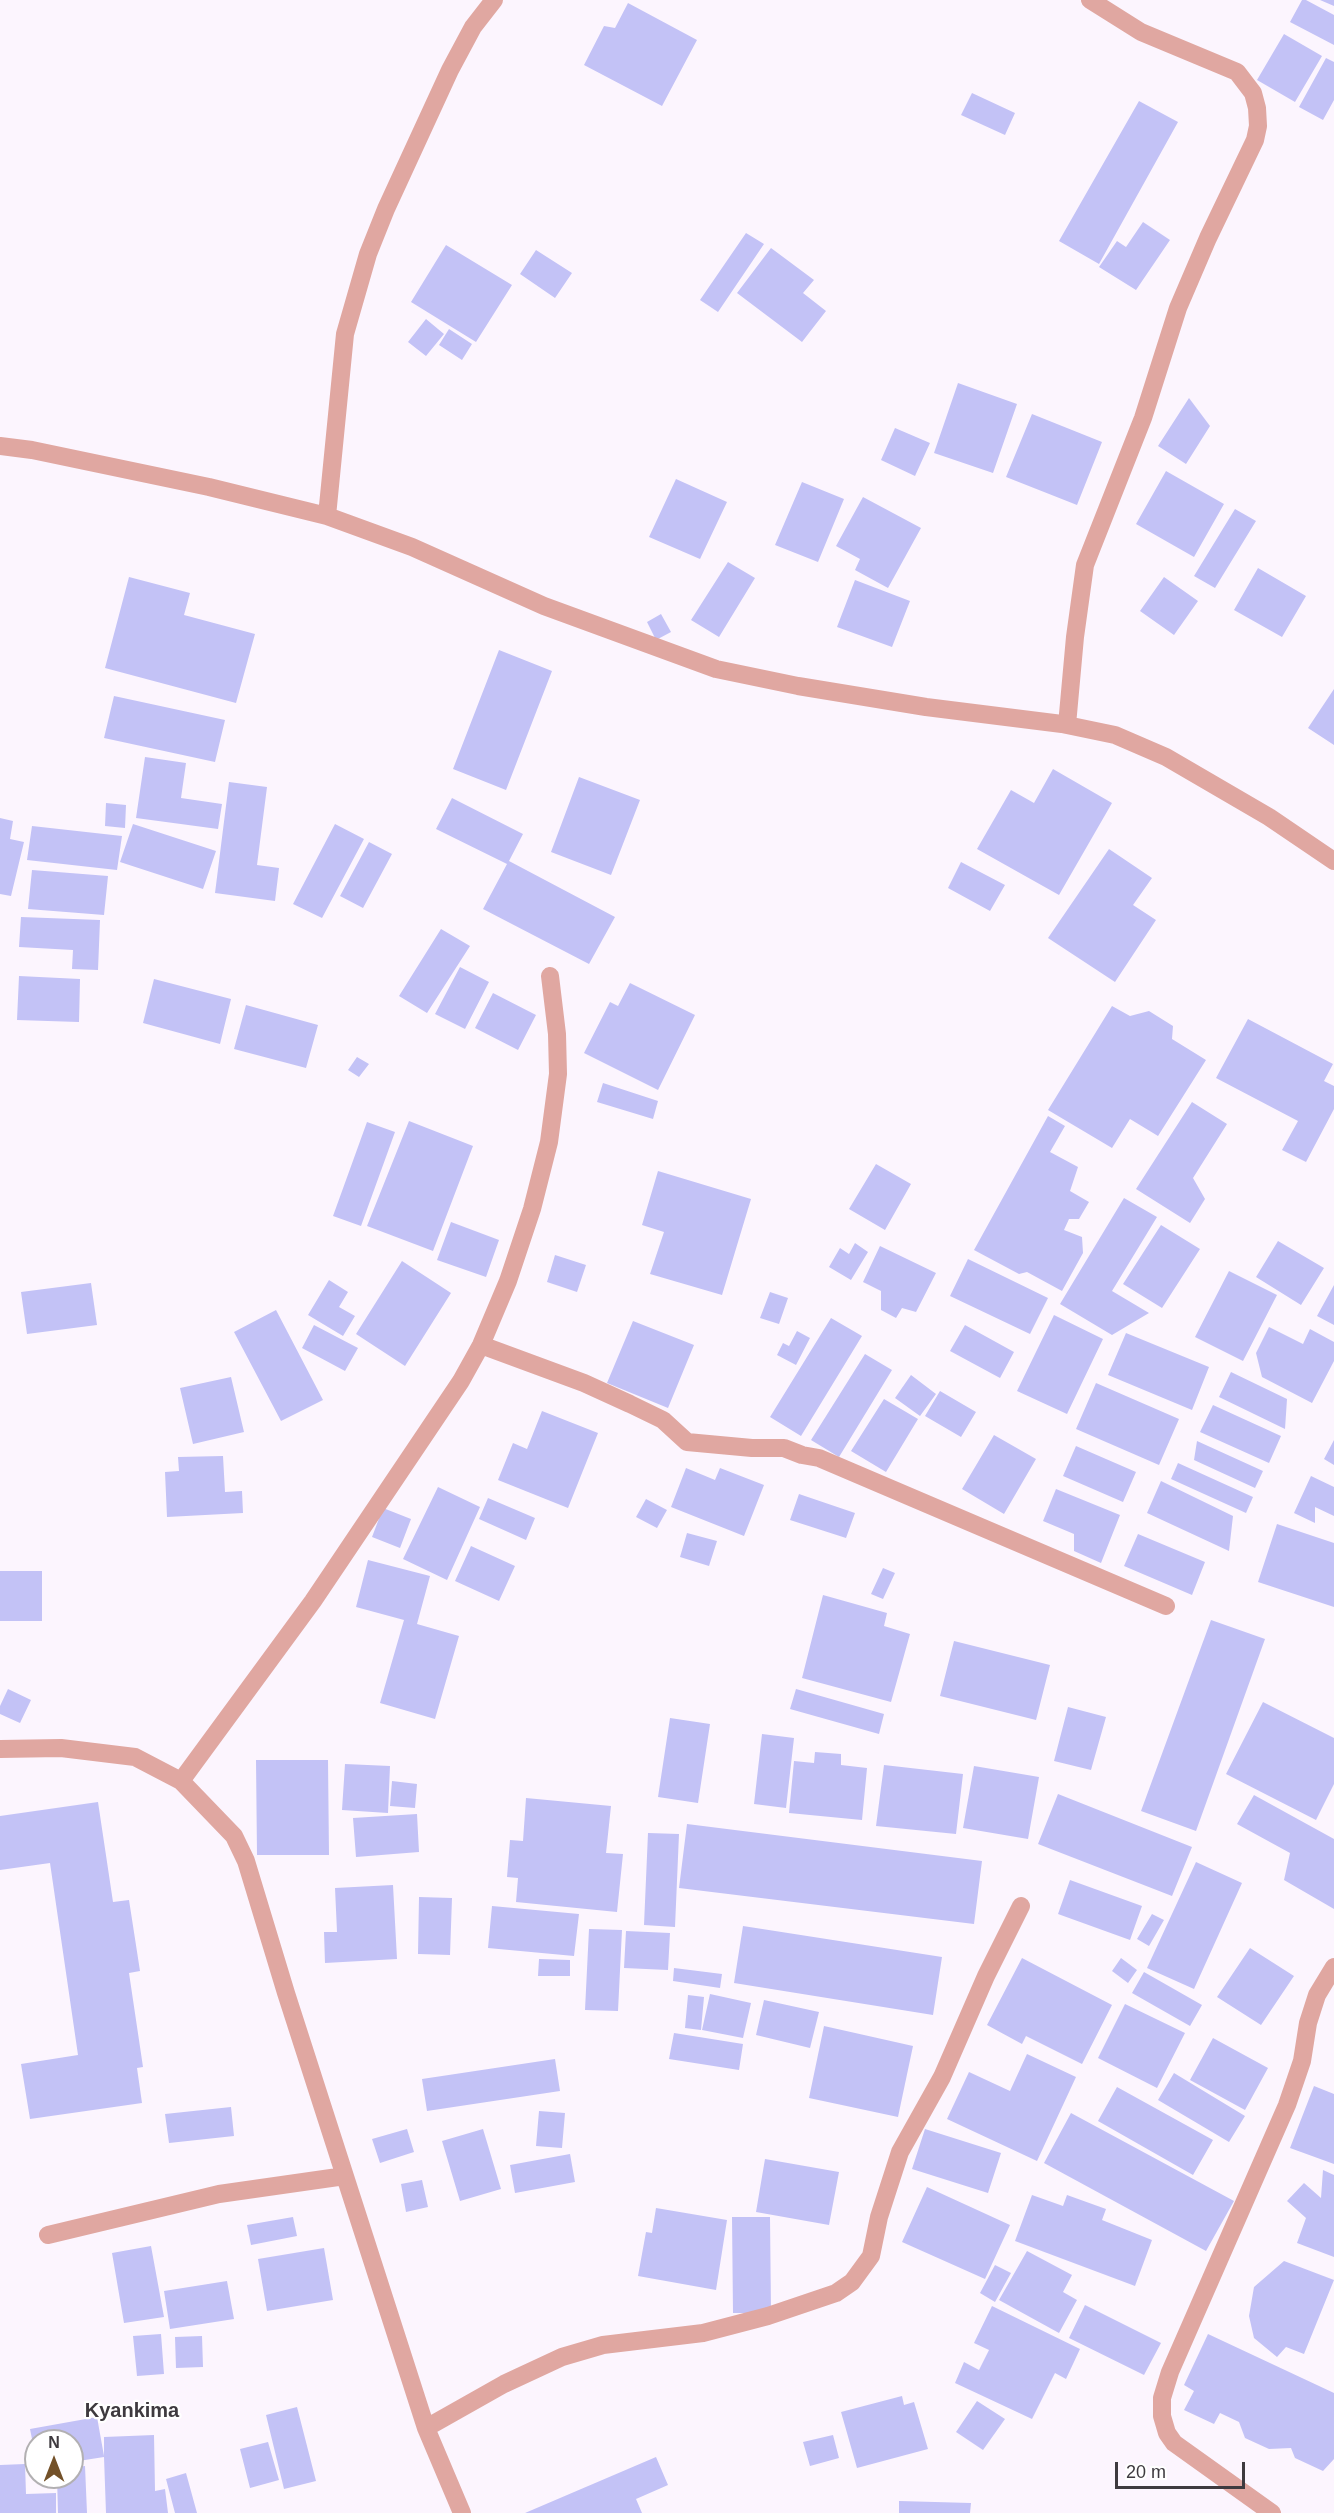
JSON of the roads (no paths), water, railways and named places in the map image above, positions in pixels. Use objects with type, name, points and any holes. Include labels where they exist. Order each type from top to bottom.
[{"type":"street","points":[[1067,725],[1075,637],[1086,564],[1143,418],[1178,308],[1208,238],[1256,140],[1258,126],[1257,108],[1252,93],[1237,72],[1141,32],[1090,0]]},
{"type":"street","points":[[327,516],[345,334],[368,254],[390,199],[450,70],[473,27],[492,1]]},
{"type":"street","points":[[0,446],[32,450],[209,487],[327,516],[412,547],[544,606],[716,669],[821,690],[1067,725],[1114,735],[1166,757],[1269,817],[1334,861]]},
{"type":"street","points":[[181,1781],[313,1601],[461,1381],[481,1345],[508,1281],[532,1209],[551,1132],[558,1074],[557,1034],[550,976]]},
{"type":"street","points":[[481,1345],[584,1383],[630,1404],[663,1420],[687,1442],[752,1448],[784,1448],[801,1455],[819,1458],[1166,1606]]},
{"type":"street","points":[[0,1749],[61,1748],[135,1757],[181,1781],[234,1836],[246,1861],[426,2428],[462,2513]]},
{"type":"street","points":[[426,2428],[504,2384],[562,2357],[603,2345],[704,2333],[757,2319],[836,2293],[852,2282],[871,2256],[879,2217],[900,2152],[942,2077],[986,1976],[1021,1906]]},
{"type":"street","points":[[1272,2513],[1174,2443],[1167,2433],[1162,2398],[1170,2373],[1287,2105],[1302,2061],[1308,2023],[1317,1995],[1334,1967]]},
{"type":"street","points":[[48,2235],[219,2194],[345,2176]]},
{"type":"district","name":"Kyankima","points":[[132,2411]]}]
